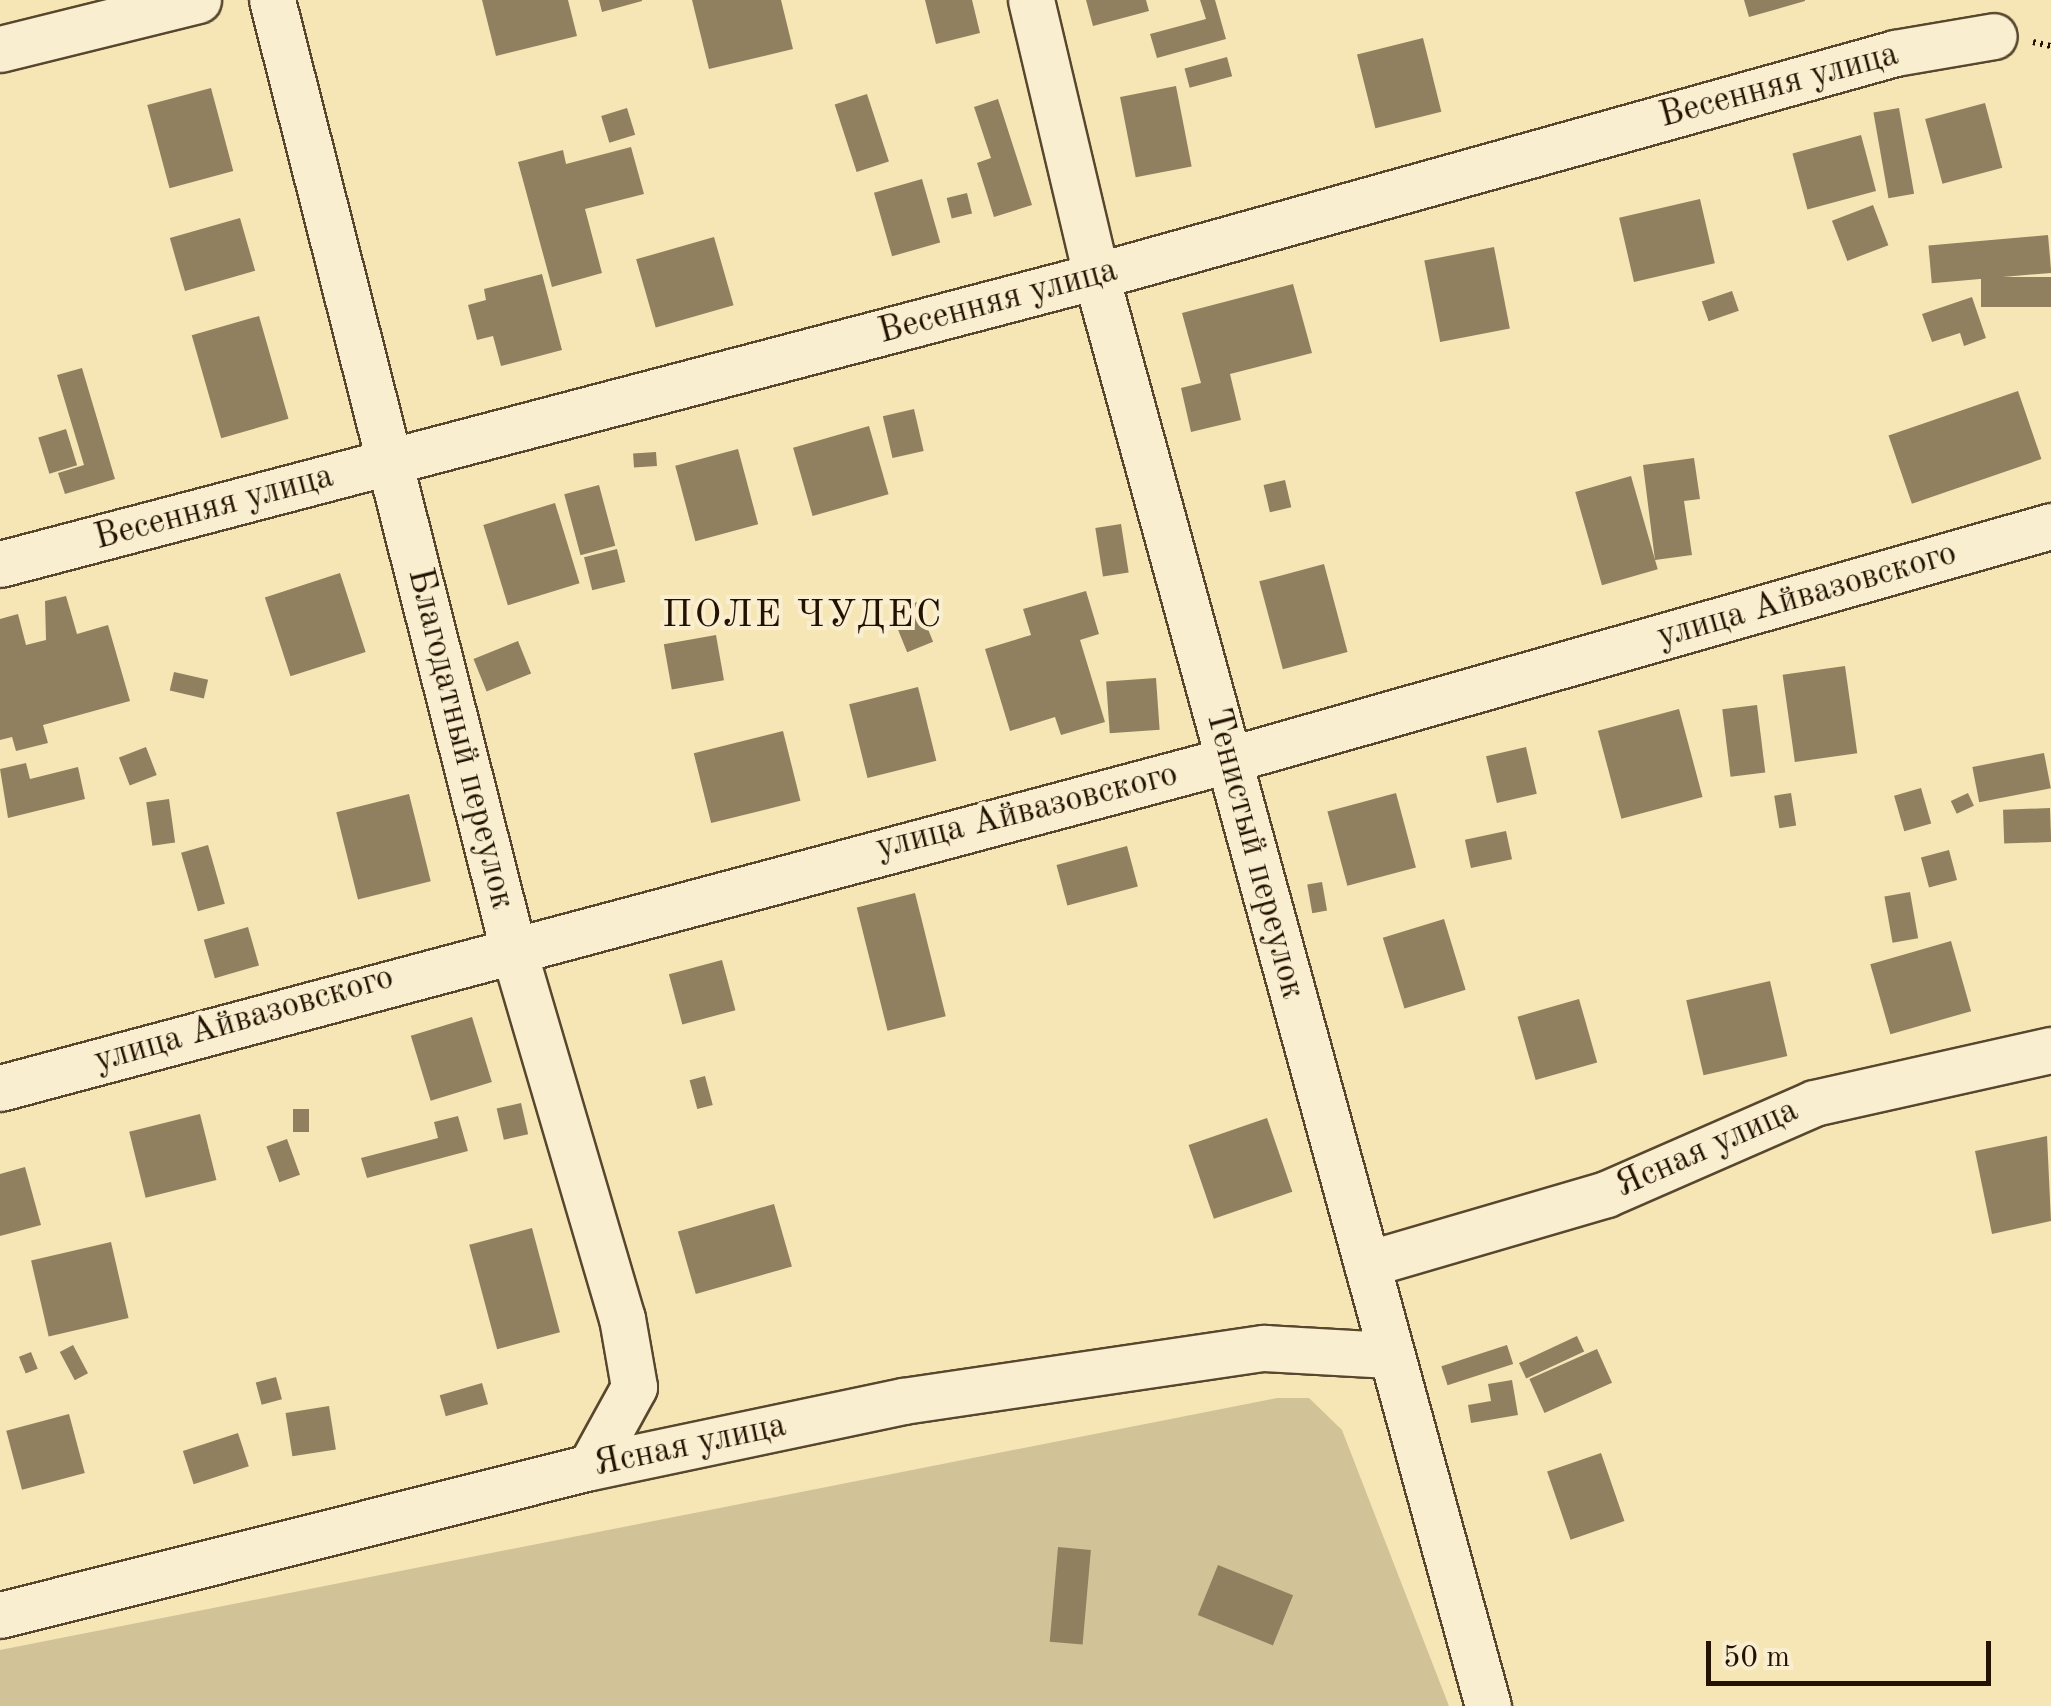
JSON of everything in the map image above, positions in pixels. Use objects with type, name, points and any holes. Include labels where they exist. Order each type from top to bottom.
[{"type":"street","points":[[0,48],[198,0]]},
{"type":"street","name":"Благодатный переулок","points":[[272,0],[512,945],[622,1318],[634,1387],[590,1467]]},
{"type":"street","name":"Тенистый переулок","points":[[1031,0],[1096,276],[1488,1706]]},
{"type":"street","name":"Весенняя улица","points":[[0,564],[1096,276],[1895,53],[1994,36]]},
{"type":"street","name":"улица Айвазовского","points":[[0,1088],[512,945],[1228,760],[2051,526]]},
{"type":"street","name":"Ясная улица","points":[[1367,1264],[1606,1194],[1814,1102],[2051,1050]]},
{"type":"street","name":"Ясная улица","points":[[0,1614],[590,1467],[902,1401],[1264,1348],[1391,1355]]},
{"type":"shaded area","points":[[1277,1398],[1309,1398],[1342,1430],[1449,1706],[0,1706],[0,1650]]},
{"type":"building","points":[[482,0],[568,0],[577,36],[496,56]]},
{"type":"building","points":[[599,0],[642,0],[642,1],[602,12]]},
{"type":"building","points":[[692,0],[781,0],[793,49],[709,69]]},
{"type":"building","points":[[925,0],[972,0],[980,33],[936,44]]},
{"type":"building","points":[[1086,0],[1146,0],[1149,11],[1093,26]]},
{"type":"building","points":[[1200,0],[1215,0],[1226,39],[1157,58],[1150,34],[1206,19]]},
{"type":"building","points":[[1744,0],[1805,0],[1805,1],[1749,17]]},
{"type":"building","points":[[1423,38],[1441,112],[1375,128],[1357,54]]},
{"type":"building","points":[[1227,57],[1232,76],[1190,88],[1184,68]]},
{"type":"building","points":[[1176,86],[1192,166],[1136,177],[1120,97]]},
{"type":"building","points":[[211,88],[233,171],[170,188],[147,105]]},
{"type":"building","points":[[867,94],[889,162],[857,172],[835,105]]},
{"type":"building","points":[[998,99],[1032,205],[994,217],[977,163],[991,158],[974,107]]},
{"type":"building","points":[[1985,103],[2002,168],[1942,184],[1925,119]]},
{"type":"building","points":[[627,108],[635,135],[609,143],[601,116]]},
{"type":"building","points":[[1899,108],[1914,194],[1889,198],[1873,113]]},
{"type":"building","points":[[1861,135],[1876,191],[1807,209],[1792,153]]},
{"type":"building","points":[[631,147],[644,194],[585,209],[602,273],[552,287],[518,162],[563,150],[566,164]]},
{"type":"building","points":[[922,179],[940,242],[892,256],[874,193]]},
{"type":"building","points":[[967,193],[972,213],[952,218],[947,198]]},
{"type":"building","points":[[1700,199],[1715,263],[1634,282],[1619,218]]},
{"type":"building","points":[[1873,205],[1888,245],[1847,261],[1832,221]]},
{"type":"building","points":[[240,218],[255,271],[185,291],[170,238]]},
{"type":"building","points":[[2048,235],[2051,273],[1932,283],[1928,245]]},
{"type":"building","points":[[714,237],[734,305],[656,328],[636,259]]},
{"type":"building","points":[[1494,247],[1510,328],[1440,342],[1424,261]]},
{"type":"building","points":[[542,274],[562,350],[501,366],[493,336],[477,340],[468,305],[486,300],[484,289]]},
{"type":"building","points":[[1981,277],[2051,277],[2051,307],[1981,307]]},
{"type":"building","points":[[1293,284],[1312,353],[1230,374],[1241,420],[1191,432],[1181,388],[1201,383],[1182,313]]},
{"type":"building","points":[[1732,291],[1739,311],[1709,321],[1702,301]]},
{"type":"building","points":[[1972,297],[1986,338],[1964,346],[1960,333],[1932,342],[1922,314]]},
{"type":"building","points":[[259,316],[288,419],[221,438],[192,335]]},
{"type":"building","points":[[82,368],[115,479],[65,494],[58,473],[84,465],[57,375]]},
{"type":"building","points":[[2018,391],[2041,459],[1912,504],[1888,436]]},
{"type":"building","points":[[914,409],[924,451],[892,458],[883,416]]},
{"type":"building","points":[[869,426],[889,494],[813,516],[793,448]]},
{"type":"building","points":[[66,429],[77,465],[49,474],[38,437]]},
{"type":"building","points":[[738,449],[758,524],[695,541],[675,466]]},
{"type":"building","points":[[656,452],[657,466],[634,468],[633,454]]},
{"type":"building","points":[[1694,458],[1700,499],[1684,501],[1692,555],[1655,560],[1643,465]]},
{"type":"building","points":[[1631,476],[1658,569],[1602,585],[1575,492]]},
{"type":"building","points":[[1285,480],[1291,507],[1270,512],[1264,485]]},
{"type":"building","points":[[599,485],[615,546],[581,555],[564,494]]},
{"type":"building","points":[[555,503],[580,583],[508,605],[483,525]]},
{"type":"building","points":[[1121,524],[1129,572],[1103,576],[1095,528]]},
{"type":"building","points":[[617,549],[625,582],[592,590],[584,557]]},
{"type":"building","points":[[1324,564],[1348,652],[1283,669],[1259,581]]},
{"type":"building","points":[[340,573],[366,652],[291,676],[265,597]]},
{"type":"building","points":[[1086,591],[1099,634],[1080,640],[1105,722],[1061,735],[1055,717],[1010,731],[985,649],[1031,635],[1023,609]]},
{"type":"building","points":[[66,596],[77,634],[108,625],[130,701],[43,725],[48,743],[16,751],[12,737],[0,740],[0,619],[18,614],[26,645],[46,640],[45,601]]},
{"type":"building","points":[[917,602],[933,642],[907,652],[891,612]]},
{"type":"building","points":[[716,635],[724,680],[672,690],[664,644]]},
{"type":"building","points":[[518,641],[531,673],[487,691],[473,659]]},
{"type":"building","points":[[1845,666],[1857,753],[1795,762],[1783,675]]},
{"type":"building","points":[[174,672],[208,680],[204,698],[170,691]]},
{"type":"building","points":[[1156,678],[1160,730],[1110,733],[1106,681]]},
{"type":"building","points":[[918,687],[936,761],[867,778],[849,704]]},
{"type":"building","points":[[1757,705],[1765,772],[1731,777],[1722,709]]},
{"type":"building","points":[[1679,709],[1703,797],[1621,819],[1598,731]]},
{"type":"building","points":[[783,731],[800,801],[711,823],[694,753]]},
{"type":"building","points":[[146,747],[157,775],[130,785],[119,757]]},
{"type":"building","points":[[1526,747],[1537,794],[1497,803],[1486,756]]},
{"type":"building","points":[[2044,753],[2051,788],[1979,802],[1972,767]]},
{"type":"building","points":[[26,763],[30,779],[78,767],[85,799],[8,818],[0,769]]},
{"type":"building","points":[[1921,788],[1931,824],[1904,831],[1894,796]]},
{"type":"building","points":[[1396,793],[1416,867],[1347,886],[1327,811]]},
{"type":"building","points":[[1791,793],[1796,826],[1779,828],[1774,796]]},
{"type":"building","points":[[1968,793],[1974,806],[1957,814],[1951,801]]},
{"type":"building","points":[[409,794],[431,881],[358,899],[336,812]]},
{"type":"building","points":[[169,799],[175,843],[152,846],[146,802]]},
{"type":"building","points":[[2050,808],[2051,842],[2004,844],[2003,810]]},
{"type":"building","points":[[1506,831],[1512,859],[1471,868],[1465,840]]},
{"type":"building","points":[[208,845],[225,904],[198,911],[181,853]]},
{"type":"building","points":[[1127,846],[1138,887],[1067,905],[1056,865]]},
{"type":"building","points":[[1949,850],[1957,880],[1929,887],[1921,858]]},
{"type":"building","points":[[1322,882],[1327,911],[1312,913],[1307,885]]},
{"type":"building","points":[[1910,892],[1918,938],[1893,943],[1884,897]]},
{"type":"building","points":[[915,893],[946,1016],[888,1031],[857,908]]},
{"type":"building","points":[[1444,919],[1466,990],[1404,1008],[1383,938]]},
{"type":"building","points":[[248,927],[259,965],[215,978],[204,940]]},
{"type":"building","points":[[1951,941],[1971,1011],[1890,1034],[1870,964]]},
{"type":"building","points":[[722,960],[735,1010],[682,1024],[669,974]]},
{"type":"building","points":[[1770,981],[1787,1056],[1704,1075],[1686,1000]]},
{"type":"building","points":[[1579,999],[1597,1062],[1536,1080],[1517,1017]]},
{"type":"building","points":[[472,1017],[492,1082],[431,1101],[411,1036]]},
{"type":"building","points":[[705,1076],[713,1105],[697,1109],[690,1080]]},
{"type":"building","points":[[521,1103],[528,1134],[504,1140],[497,1109]]},
{"type":"building","points":[[293,1109],[309,1109],[309,1132],[293,1132]]},
{"type":"building","points":[[200,1114],[216,1180],[146,1198],[129,1132]]},
{"type":"building","points":[[458,1116],[468,1151],[367,1178],[361,1158],[438,1138],[434,1122]]},
{"type":"building","points":[[1267,1118],[1292,1192],[1214,1219],[1189,1145]]},
{"type":"building","points":[[2047,1136],[2051,1221],[1992,1234],[1975,1151]]},
{"type":"building","points":[[287,1139],[300,1175],[279,1182],[266,1147]]},
{"type":"building","points":[[25,1167],[41,1225],[0,1236],[0,1174]]},
{"type":"building","points":[[774,1204],[792,1266],[696,1294],[678,1232]]},
{"type":"building","points":[[532,1228],[560,1332],[497,1349],[469,1245]]},
{"type":"building","points":[[111,1242],[129,1318],[49,1336],[31,1260]]},
{"type":"building","points":[[1577,1336],[1584,1351],[1526,1378],[1519,1363]]},
{"type":"building","points":[[73,1345],[88,1373],[75,1380],[60,1352]]},
{"type":"building","points":[[1507,1345],[1513,1364],[1448,1385],[1441,1366]]},
{"type":"building","points":[[1597,1349],[1612,1383],[1544,1413],[1529,1379]]},
{"type":"building","points":[[31,1352],[38,1369],[26,1374],[19,1357]]},
{"type":"building","points":[[276,1377],[282,1399],[262,1405],[256,1382]]},
{"type":"building","points":[[1512,1380],[1518,1415],[1471,1423],[1468,1405],[1491,1401],[1488,1384]]},
{"type":"building","points":[[482,1383],[488,1404],[446,1416],[440,1395]]},
{"type":"building","points":[[329,1406],[336,1449],[292,1456],[286,1413]]},
{"type":"building","points":[[69,1414],[85,1473],[22,1490],[6,1431]]},
{"type":"building","points":[[238,1433],[249,1466],[194,1484],[183,1451]]},
{"type":"building","points":[[1601,1453],[1624,1521],[1571,1540],[1547,1472]]},
{"type":"building","points":[[1058,1547],[1091,1550],[1083,1645],[1050,1642]]},
{"type":"building","points":[[1218,1565],[1293,1595],[1273,1645],[1198,1615]]},
{"type":"district","name":"ПОЛЕ ЧУДЕС","points":[[803,617]]}]
